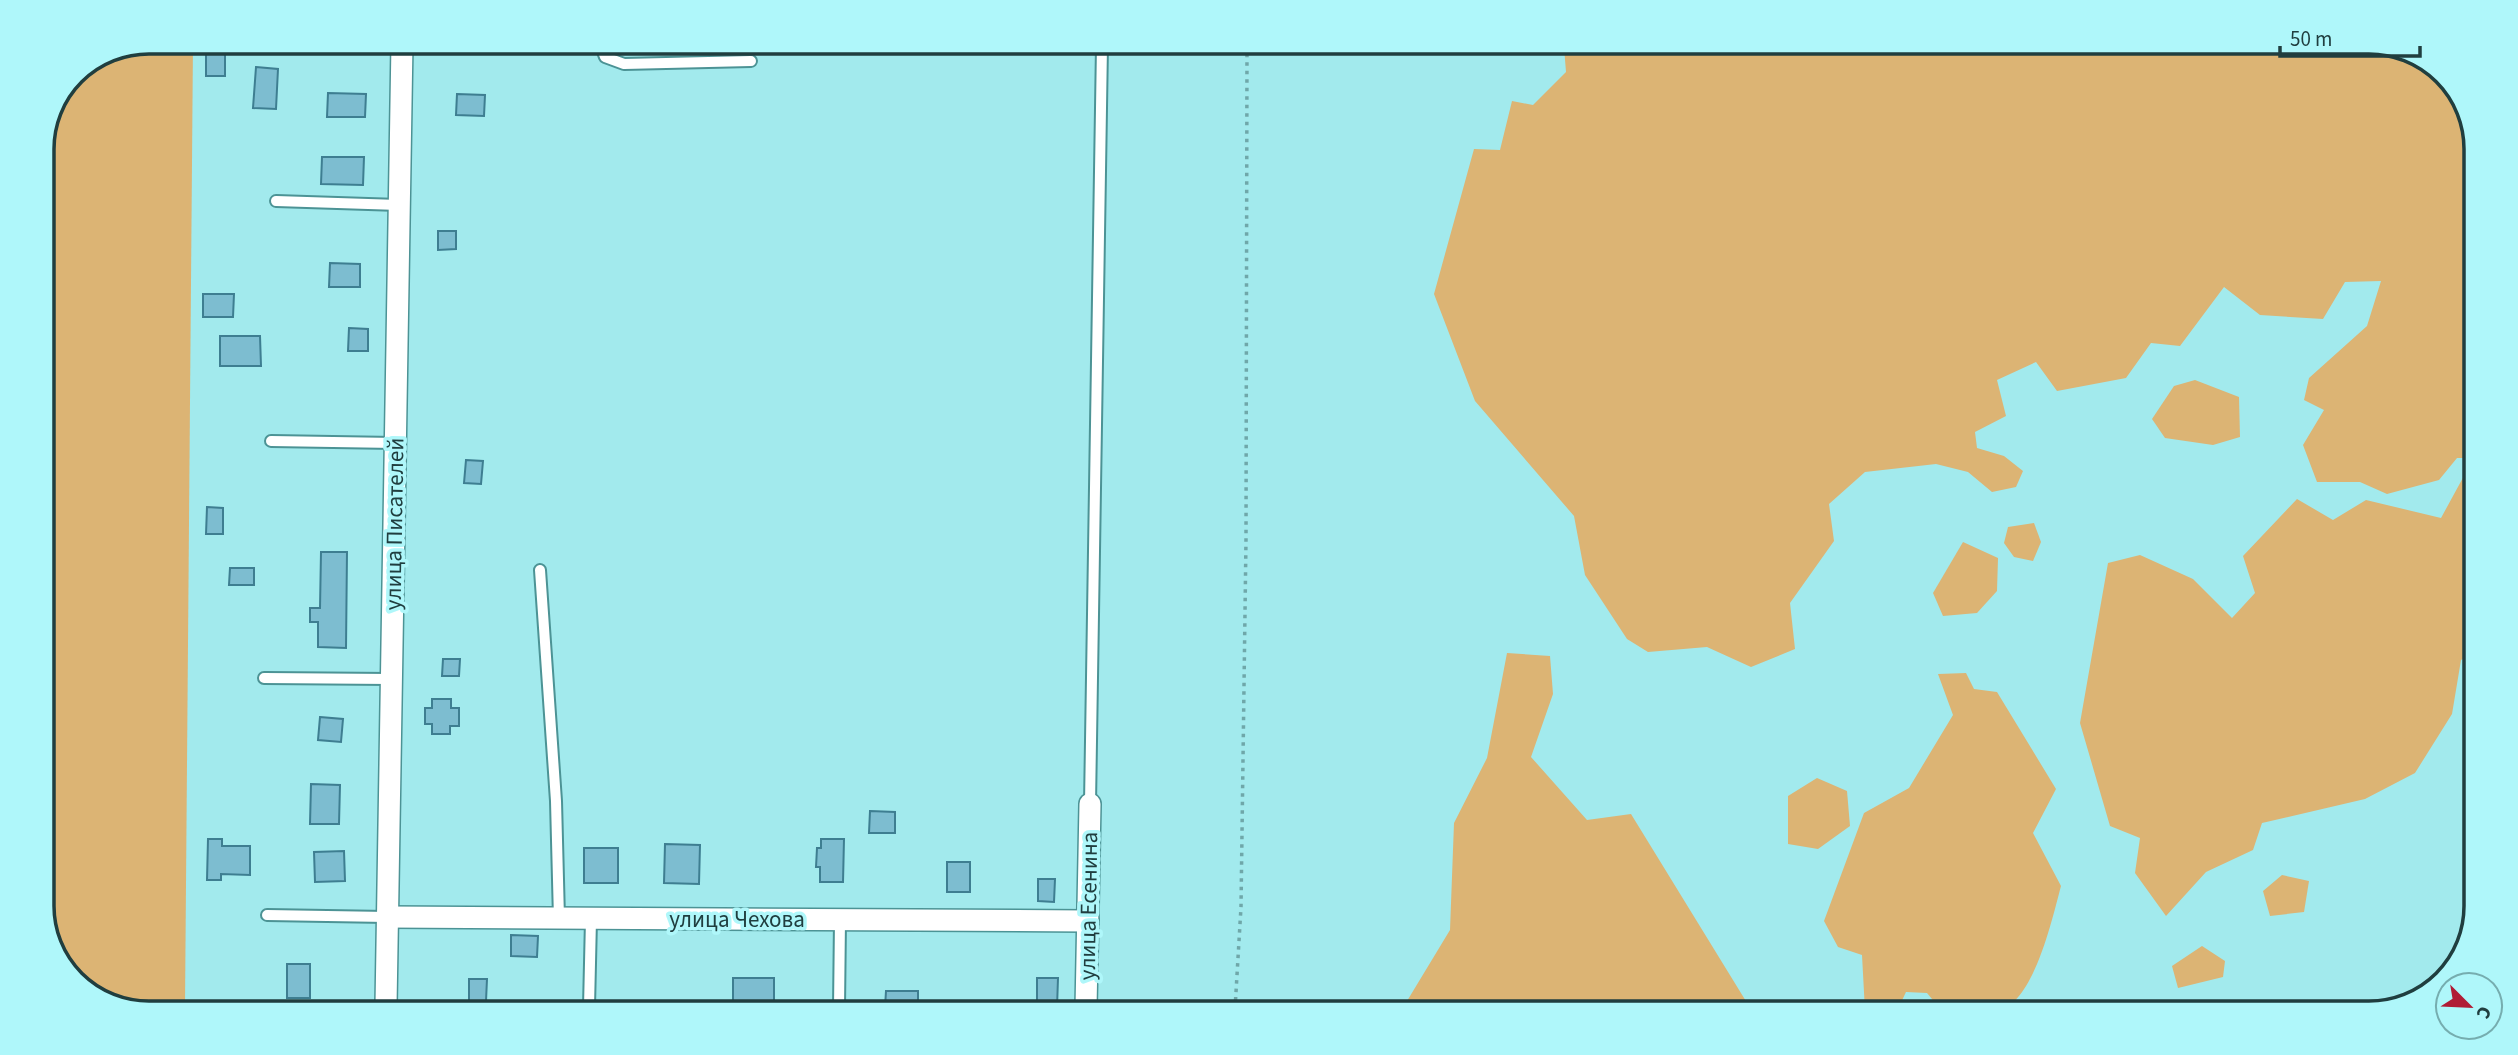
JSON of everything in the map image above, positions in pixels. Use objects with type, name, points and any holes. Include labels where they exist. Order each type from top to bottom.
[{"type":"street","name":"улица Писателей","points":[[386,1001],[402,54]]},
{"type":"street","name":"улица Есенина","points":[[1086,1001],[1090,804]]},
{"type":"street","name":"улица Чехова","points":[[387,918],[1088,921]]},
{"type":"lane","points":[[604,54],[605,57],[624,64],[751,61]]},
{"type":"lane","points":[[1090,804],[1102,54]]},
{"type":"lane","points":[[276,201],[399,205]]},
{"type":"lane","points":[[271,440],[395,443]]},
{"type":"lane","points":[[540,570],[556,801],[559,919]]},
{"type":"lane","points":[[264,678],[391,679]]},
{"type":"lane","points":[[267,915],[387,918]]},
{"type":"lane","points":[[589,1001],[590,919]]},
{"type":"lane","points":[[839,1001],[840,920]]},
{"type":"path","points":[[1235,1001],[1241,907],[1246,539],[1247,54]]},
{"type":"shaded area","points":[[193,54],[185,1001],[149,1001],[113,994],[86,977],[64,948],[54,912],[54,143],[57,124],[70,96],[96,70],[130,56]]},
{"type":"shaded area","points":[[1565,54],[2369,54],[2405,61],[2427,74],[2448,96],[2459,118],[2464,143],[2464,458],[2457,458],[2439,480],[2387,494],[2360,482],[2317,482],[2303,445],[2324,410],[2304,400],[2309,378],[2367,326],[2381,281],[2345,282],[2323,319],[2260,315],[2224,287],[2180,346],[2151,343],[2126,378],[2057,391],[2036,362],[1997,380],[2006,416],[1975,432],[1977,448],[2004,456],[2023,471],[2016,487],[1992,492],[1968,472],[1936,464],[1865,472],[1829,504],[1834,541],[1790,603],[1795,649],[1751,667],[1707,647],[1648,652],[1627,639],[1585,575],[1574,516],[1475,401],[1434,294],[1474,149],[1500,150],[1512,101],[1533,105],[1566,72]]},
{"type":"shaded area","points":[[2195,380],[2239,397],[2240,437],[2213,445],[2165,438],[2152,419],[2174,386]]},
{"type":"shaded area","points":[[2464,476],[2464,658],[2461,660],[2452,714],[2415,773],[2365,799],[2262,823],[2253,850],[2206,872],[2166,916],[2135,873],[2140,838],[2110,826],[2080,723],[2108,563],[2140,555],[2193,579],[2232,618],[2255,593],[2243,556],[2297,499],[2333,520],[2366,500],[2441,518]]},
{"type":"shaded area","points":[[2034,523],[2041,542],[2033,561],[2014,557],[2004,543],[2008,527]]},
{"type":"shaded area","points":[[1963,542],[1998,558],[1997,591],[1977,613],[1943,616],[1933,593]]},
{"type":"shaded area","points":[[1507,653],[1550,656],[1553,694],[1531,757],[1587,820],[1631,814],[1746,1001],[1407,1001],[1450,930],[1454,823],[1487,758]]},
{"type":"shaded area","points":[[1966,673],[1974,689],[1997,692],[2056,789],[2033,833],[2061,886],[2039,958],[2031,977],[2014,1001],[1934,1001],[1927,993],[1906,992],[1902,1001],[1864,1001],[1862,955],[1838,947],[1824,921],[1864,813],[1909,788],[1953,715],[1938,674]]},
{"type":"shaded area","points":[[1817,778],[1847,791],[1850,826],[1818,849],[1788,844],[1788,796]]},
{"type":"shaded area","points":[[2282,875],[2309,881],[2304,912],[2270,916],[2263,891]]},
{"type":"shaded area","points":[[2202,946],[2225,961],[2223,977],[2178,988],[2172,966]]},
{"type":"building","points":[[206,54],[225,54],[225,76],[206,76]]},
{"type":"building","points":[[256,67],[278,69],[276,109],[253,108]]},
{"type":"building","points":[[328,93],[366,94],[365,117],[327,117]]},
{"type":"building","points":[[457,94],[485,95],[484,116],[456,115]]},
{"type":"building","points":[[322,157],[364,157],[363,185],[321,184]]},
{"type":"building","points":[[438,231],[456,231],[456,249],[438,250]]},
{"type":"building","points":[[330,263],[360,264],[360,287],[329,287]]},
{"type":"building","points":[[203,294],[234,294],[233,317],[203,317]]},
{"type":"building","points":[[349,328],[368,329],[368,351],[348,351]]},
{"type":"building","points":[[220,336],[260,336],[261,366],[220,366]]},
{"type":"building","points":[[466,460],[483,461],[481,484],[464,483]]},
{"type":"building","points":[[207,507],[223,508],[223,534],[206,534]]},
{"type":"building","points":[[321,552],[347,552],[346,648],[318,647],[318,622],[310,622],[310,608],[320,608]]},
{"type":"building","points":[[230,568],[254,568],[254,585],[229,585]]},
{"type":"building","points":[[443,659],[460,659],[459,676],[442,676]]},
{"type":"building","points":[[432,699],[451,699],[451,708],[459,708],[459,726],[450,726],[450,734],[432,734],[432,724],[425,724],[425,708],[432,708]]},
{"type":"building","points":[[320,717],[343,719],[341,742],[318,740]]},
{"type":"building","points":[[311,784],[340,785],[339,824],[310,824]]},
{"type":"building","points":[[870,811],[895,812],[895,833],[869,833]]},
{"type":"building","points":[[208,839],[222,839],[222,846],[250,846],[250,875],[221,874],[221,880],[207,880]]},
{"type":"building","points":[[821,839],[844,839],[843,882],[820,882],[820,867],[816,867],[817,848],[821,848]]},
{"type":"building","points":[[665,844],[700,845],[699,884],[664,883]]},
{"type":"building","points":[[584,848],[618,848],[618,883],[584,883]]},
{"type":"building","points":[[344,851],[345,881],[315,882],[314,852]]},
{"type":"building","points":[[947,862],[970,862],[970,892],[947,892]]},
{"type":"building","points":[[1038,879],[1055,879],[1054,902],[1038,901]]},
{"type":"building","points":[[511,935],[538,936],[537,957],[511,956]]},
{"type":"building","points":[[287,964],[310,964],[310,998],[287,998]]},
{"type":"building","points":[[733,978],[774,978],[774,1001],[733,1001]]},
{"type":"building","points":[[1037,978],[1058,978],[1057,1001],[1037,1001]]},
{"type":"building","points":[[469,979],[487,979],[486,1001],[469,1001]]},
{"type":"building","points":[[886,991],[918,991],[918,1001],[885,1001]]}]
